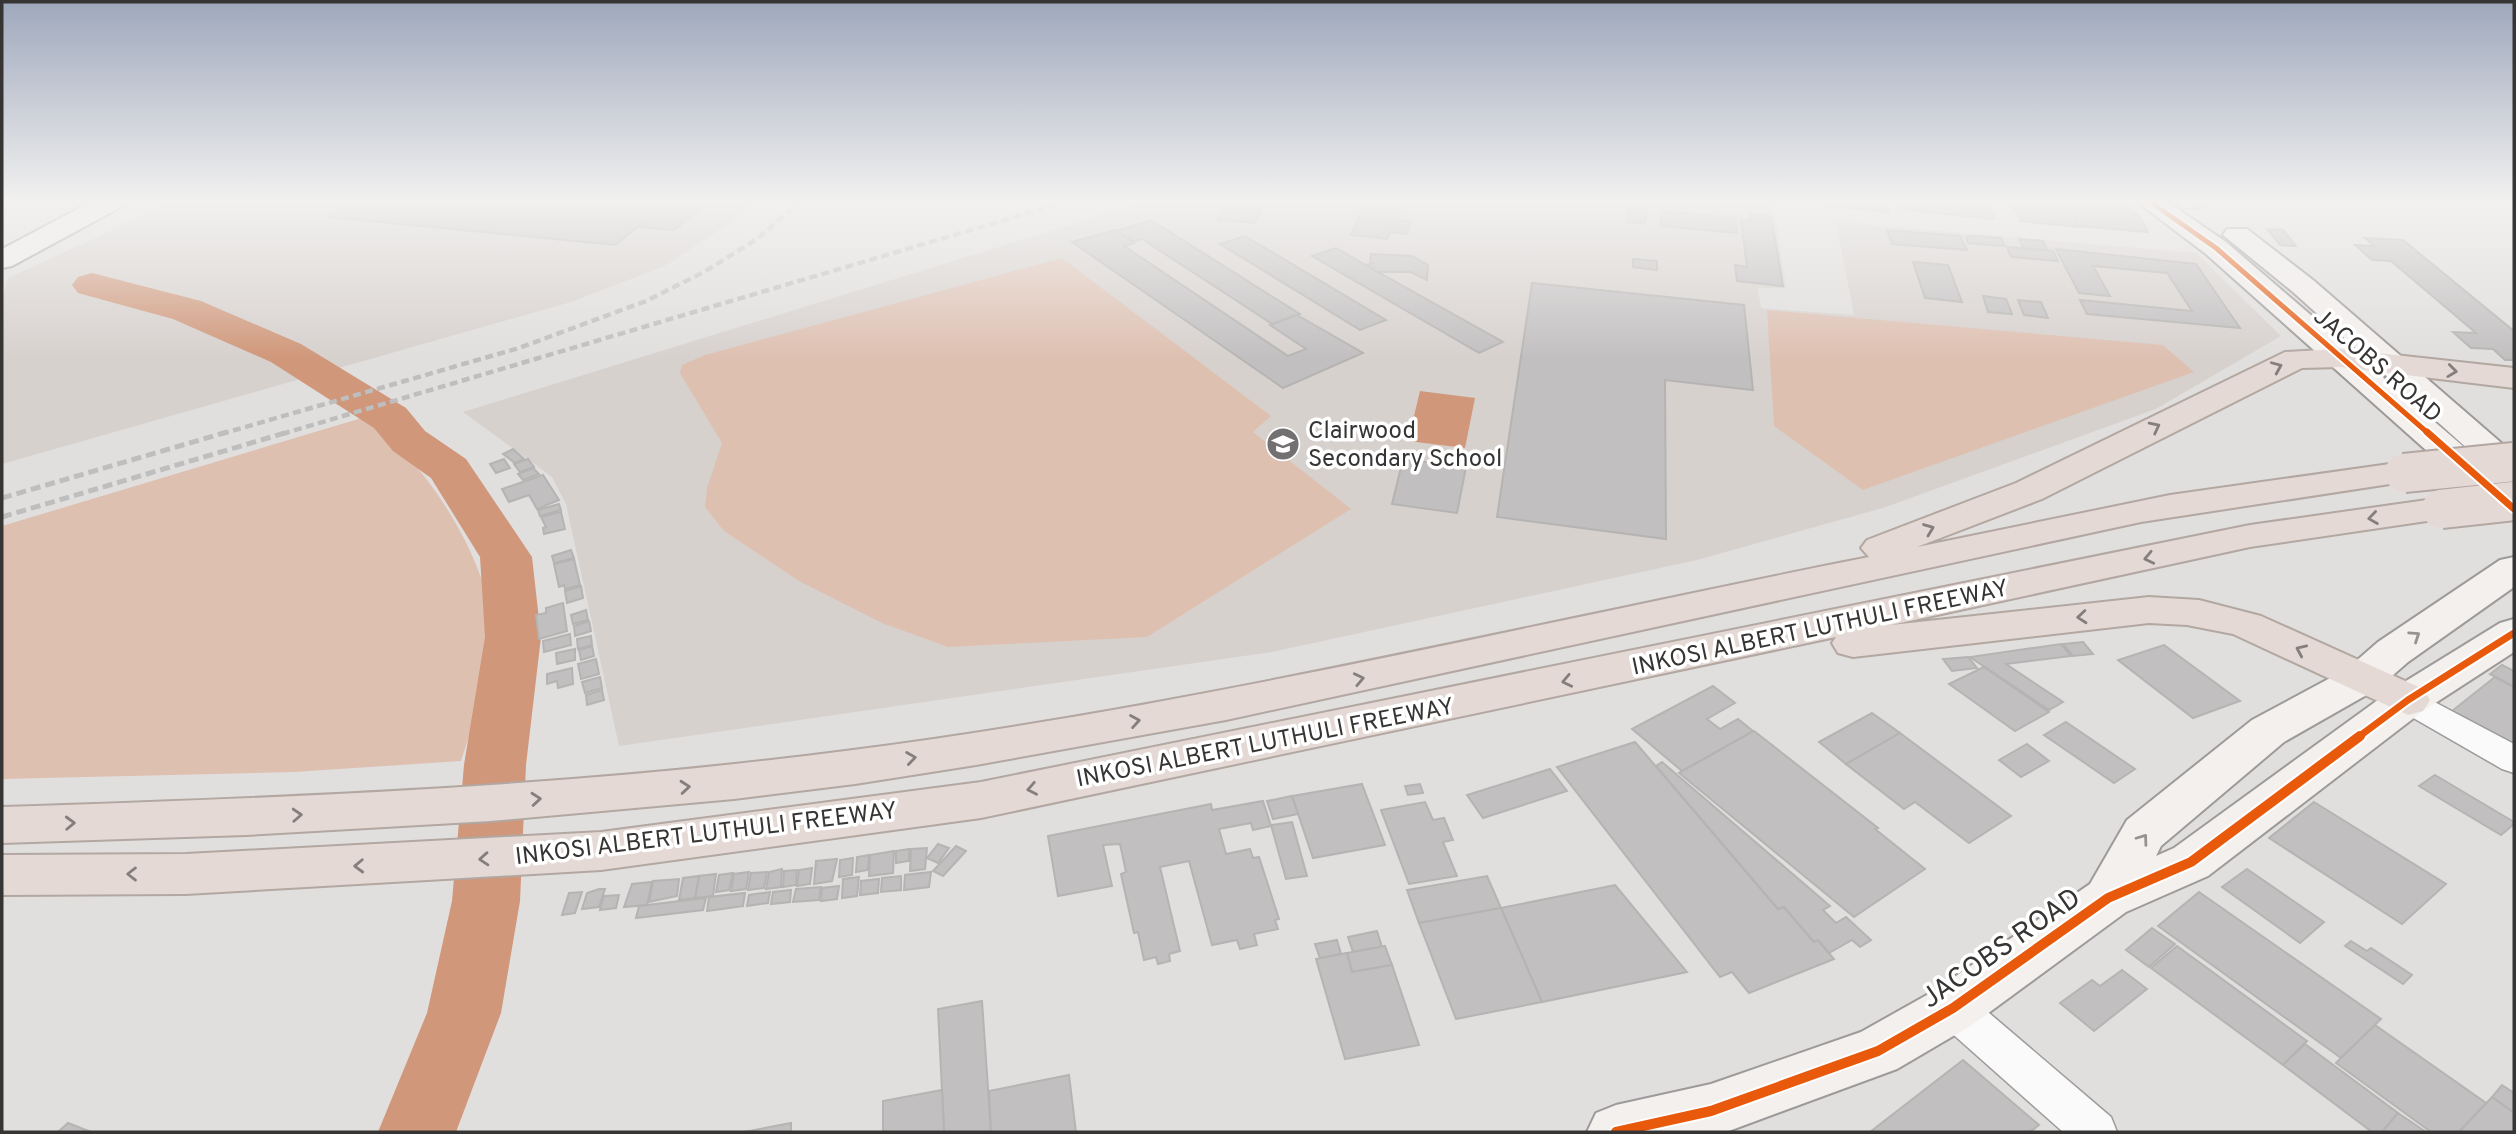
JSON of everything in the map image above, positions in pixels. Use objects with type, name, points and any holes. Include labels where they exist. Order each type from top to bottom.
[{"type":"highway","points":[[1773,588],[2029,491],[2296,359],[2340,358],[2390,362],[2514,378]]},
{"type":"highway","name":"INKOSI ALBERT LUTHULI FREEWAY","points":[[2,825],[227,819],[443,808],[691,787],[974,750],[1293,693],[1548,640],[1773,588],[2194,502],[2514,462]]},
{"type":"highway","name":"INKOSI ALBERT LUTHULI FREEWAY","points":[[2,875],[186,874],[427,863],[601,851],[981,800],[1607,672],[2250,536],[2514,501]]},
{"type":"highway","points":[[1607,672],[2149,610],[2198,611],[2224,616],[2408,700]]},
{"type":"street","name":"JACOBS ROAD","points":[[2223,254],[2514,509]]},
{"type":"street","name":"JACOBS ROAD","points":[[2264,254],[2514,472]]},
{"type":"street","name":"JACOBS ROAD","points":[[2108,898],[2144,833],[2268,731],[2362,679],[2393,652],[2514,569]]},
{"type":"street","name":"JACOBS ROAD","points":[[1616,1132],[1712,1111],[1878,1051],[1953,1008],[2108,898],[2191,862],[2408,700],[2514,633]]},
{"type":"street","points":[[2408,700],[2514,760]]},
{"type":"street","points":[[1953,1008],[2095,1132]]},
{"type":"shaded area","points":[[61,254],[683,254],[665,266],[571,302],[2,464],[2,299],[8,278]]},
{"type":"shaded area","name":"Clairwood Secondary School","points":[[976,254],[1781,254],[1786,288],[1758,288],[1761,308],[1854,315],[1842,254],[2197,254],[2281,336],[2156,409],[1883,508],[1697,560],[1272,652],[619,746],[566,504],[552,477],[463,412]]},
{"type":"shaded area","points":[[1062,258],[1271,416],[1253,432],[1351,509],[1147,637],[948,647],[882,623],[799,581],[724,531],[705,507],[707,488],[722,443],[680,373],[682,365],[705,355]]},
{"type":"shaded area","points":[[1767,310],[2163,345],[2194,372],[1863,490],[1774,426]]},
{"type":"shaded area","points":[[1420,391],[1475,398],[1465,448],[1408,441]]},
{"type":"shaded area","points":[[365,417],[408,457],[438,494],[465,541],[485,591],[491,637],[487,669],[461,761],[294,772],[2,779],[2,526]]},
{"type":"building","points":[[1089,254],[1136,254],[1288,356],[1306,349],[1270,325],[1297,315],[1363,353],[1283,388]]},
{"type":"building","points":[[1165,254],[1205,254],[1300,314],[1272,324]]},
{"type":"building","points":[[1236,254],[1275,254],[1386,320],[1360,330]]},
{"type":"building","points":[[1347,254],[1503,342],[1479,353],[1312,256]]},
{"type":"building","points":[[1371,254],[1412,256],[1428,265],[1427,280],[1411,272],[1378,272],[1366,265],[1373,263],[1370,261]]},
{"type":"building","points":[[1745,254],[1778,254],[1783,286],[1737,281],[1735,265],[1747,267]]},
{"type":"building","points":[[2010,254],[2054,254],[2058,261],[2011,257]]},
{"type":"building","points":[[2059,254],[2102,254],[2196,264],[2240,328],[2087,314],[2080,300],[2192,311],[2167,273],[2093,266],[2110,296],[2079,293]]},
{"type":"building","points":[[2365,254],[2420,254],[2514,331],[2514,360],[2505,360],[2493,349],[2471,348],[2453,332],[2476,333],[2391,261],[2372,260]]},
{"type":"building","points":[[1633,259],[1657,261],[1657,270],[1633,267]]},
{"type":"building","points":[[1913,262],[1948,265],[1962,302],[1925,298]]},
{"type":"building","points":[[1532,283],[1744,305],[1753,390],[1665,380],[1666,539],[1497,517]]},
{"type":"building","points":[[1983,296],[2006,299],[2012,314],[1988,312]]},
{"type":"building","points":[[2018,300],[2041,302],[2048,318],[2024,315]]},
{"type":"building","points":[[513,449],[524,459],[515,463],[503,454]]},
{"type":"building","points":[[504,459],[510,468],[496,473],[490,464]]},
{"type":"building","points":[[528,459],[534,467],[520,472],[514,464]]},
{"type":"building","points":[[1403,459],[1466,467],[1457,513],[1392,504]]},
{"type":"building","points":[[533,468],[539,474],[523,480],[518,474]]},
{"type":"building","points":[[543,475],[559,500],[537,509],[529,495],[509,502],[502,489]]},
{"type":"building","points":[[559,504],[561,510],[540,516],[538,510]]},
{"type":"building","points":[[561,512],[565,529],[544,534],[543,528],[546,527],[541,517]]},
{"type":"building","points":[[571,550],[574,558],[554,563],[552,556]]},
{"type":"building","points":[[574,559],[580,585],[565,589],[564,585],[559,587],[554,564]]},
{"type":"building","points":[[581,586],[583,598],[567,603],[565,591]]},
{"type":"building","points":[[563,603],[567,631],[539,639],[536,615],[546,613],[546,608]]},
{"type":"building","points":[[586,610],[588,620],[573,624],[571,615]]},
{"type":"building","points":[[589,621],[591,631],[575,636],[574,626]]},
{"type":"building","points":[[570,634],[571,645],[544,652],[543,641]]},
{"type":"building","points":[[591,636],[592,645],[578,649],[577,639]]},
{"type":"building","points":[[2083,642],[2093,654],[2073,656],[2063,644]]},
{"type":"building","points":[[2061,644],[2071,656],[2006,664],[2063,702],[2049,710],[1970,657]]},
{"type":"building","points":[[2164,645],[2240,701],[2193,718],[2118,660]]},
{"type":"building","points":[[592,646],[594,656],[581,660],[579,650]]},
{"type":"building","points":[[575,649],[575,660],[557,664],[556,653]]},
{"type":"building","points":[[1968,657],[1977,668],[1952,671],[1943,659]]},
{"type":"building","points":[[596,659],[599,674],[581,679],[578,664]]},
{"type":"building","points":[[2502,665],[2514,671],[2514,687],[2490,674]]},
{"type":"building","points":[[1984,667],[2049,712],[2015,731],[1949,684]]},
{"type":"building","points":[[572,668],[573,684],[558,688],[557,681],[547,684],[547,674]]},
{"type":"building","points":[[600,677],[602,688],[585,693],[582,682]]},
{"type":"building","points":[[2495,677],[2514,687],[2514,746],[2452,711]]},
{"type":"building","points":[[1713,686],[1735,703],[1707,719],[1720,729],[1738,719],[1753,731],[1682,771],[1632,729]]},
{"type":"building","points":[[602,690],[604,700],[587,705],[586,695]]},
{"type":"building","points":[[1872,713],[1900,733],[1846,764],[1819,742]]},
{"type":"building","points":[[2066,722],[2135,769],[2114,783],[2044,735]]},
{"type":"building","points":[[1754,731],[1878,828],[1875,829],[1925,869],[1854,917],[1679,773]]},
{"type":"building","points":[[1900,733],[2011,816],[1969,843],[1915,802],[1904,809],[1846,764]]},
{"type":"building","points":[[1635,742],[1778,909],[1784,907],[1814,942],[1818,940],[1834,959],[1749,993],[1732,972],[1720,977],[1557,767]]},
{"type":"building","points":[[2027,744],[2049,761],[2021,777],[1999,760]]},
{"type":"building","points":[[1662,762],[1830,906],[1823,910],[1836,923],[1846,917],[1871,940],[1860,947],[1852,940],[1829,953],[1818,940],[1814,942],[1784,907],[1778,909],[1656,766]]},
{"type":"building","points":[[1550,769],[1567,791],[1483,818],[1467,795]]},
{"type":"building","points":[[2435,775],[2514,824],[2501,835],[2419,786]]},
{"type":"building","points":[[1362,784],[1385,845],[1313,858],[1292,796]]},
{"type":"building","points":[[1420,784],[1423,793],[1408,795],[1405,786]]},
{"type":"building","points":[[1292,796],[1298,814],[1273,819],[1267,801]]},
{"type":"building","points":[[1263,801],[1271,826],[1253,830],[1251,823],[1219,829],[1226,854],[1250,849],[1253,858],[1259,857],[1279,919],[1275,920],[1278,929],[1254,934],[1257,945],[1240,949],[1237,940],[1212,945],[1189,861],[1160,867],[1180,951],[1169,954],[1170,961],[1158,964],[1156,957],[1144,960],[1138,932],[1134,933],[1121,874],[1126,872],[1120,844],[1103,845],[1112,886],[1058,896],[1048,836],[1211,804],[1212,810]]},
{"type":"building","points":[[1425,802],[1433,820],[1444,818],[1453,840],[1443,842],[1457,876],[1409,884],[1381,810]]},
{"type":"building","points":[[2314,802],[2446,884],[2402,924],[2269,838]]},
{"type":"building","points":[[1292,822],[1307,876],[1286,879],[1271,825]]},
{"type":"building","points":[[938,844],[949,848],[938,863],[927,858]]},
{"type":"building","points":[[956,846],[966,851],[943,876],[933,871]]},
{"type":"building","points":[[927,848],[925,869],[910,871],[911,849]]},
{"type":"building","points":[[909,849],[909,861],[896,863],[896,851]]},
{"type":"building","points":[[894,851],[893,873],[869,876],[870,855]]},
{"type":"building","points":[[869,855],[868,870],[856,872],[857,857]]},
{"type":"building","points":[[853,858],[852,875],[839,877],[840,860]]},
{"type":"building","points":[[837,859],[832,881],[814,884],[816,861]]},
{"type":"building","points":[[812,868],[810,884],[797,886],[799,870]]},
{"type":"building","points":[[782,869],[781,887],[766,889],[769,872]]},
{"type":"building","points":[[2247,869],[2324,922],[2300,943],[2222,887]]},
{"type":"building","points":[[797,870],[796,885],[783,887],[784,871]]},
{"type":"building","points":[[749,872],[746,889],[731,891],[734,874]]},
{"type":"building","points":[[767,872],[764,888],[748,890],[751,873]]},
{"type":"building","points":[[931,872],[929,887],[904,890],[905,875]]},
{"type":"building","points":[[733,873],[729,890],[716,892],[719,875]]},
{"type":"building","points":[[716,874],[713,896],[695,898],[699,876]]},
{"type":"building","points":[[699,876],[695,898],[679,900],[683,878]]},
{"type":"building","points":[[901,876],[901,890],[881,892],[882,878]]},
{"type":"building","points":[[1487,876],[1501,908],[1419,923],[1407,890]]},
{"type":"building","points":[[859,877],[857,896],[842,898],[843,879]]},
{"type":"building","points":[[679,879],[677,896],[649,902],[653,881]]},
{"type":"building","points":[[879,879],[878,893],[860,895],[861,881]]},
{"type":"building","points":[[652,882],[647,905],[624,907],[632,884]]},
{"type":"building","points":[[1615,885],[1687,972],[1542,1002],[1501,908]]},
{"type":"building","points":[[839,886],[837,899],[821,901],[822,888]]},
{"type":"building","points":[[821,887],[819,900],[793,902],[796,889]]},
{"type":"building","points":[[605,889],[599,907],[582,909],[587,893]]},
{"type":"building","points":[[791,890],[790,902],[771,904],[773,892]]},
{"type":"building","points":[[582,892],[575,913],[562,915],[569,893]]},
{"type":"building","points":[[770,892],[768,903],[747,906],[749,895]]},
{"type":"building","points":[[2199,892],[2381,1019],[2341,1058],[2158,926]]},
{"type":"building","points":[[745,893],[743,906],[707,911],[709,897]]},
{"type":"building","points":[[619,895],[616,908],[600,910],[604,896]]},
{"type":"building","points":[[706,898],[703,910],[636,918],[639,906]]},
{"type":"building","points":[[1501,908],[1542,1002],[1456,1019],[1419,923]]},
{"type":"building","points":[[2152,928],[2175,944],[2149,967],[2126,950]]},
{"type":"building","points":[[1377,931],[1382,947],[1353,952],[1348,937]]},
{"type":"building","points":[[1337,940],[1341,954],[1320,958],[1315,944]]},
{"type":"building","points":[[2351,941],[2367,951],[2371,948],[2412,975],[2403,984],[2345,946]]},
{"type":"building","points":[[1385,946],[1392,965],[1352,972],[1347,953]]},
{"type":"building","points":[[2177,946],[2307,1041],[2283,1065],[2151,968]]},
{"type":"building","points":[[1347,953],[1352,972],[1392,965],[1419,1045],[1345,1059],[1316,959]]},
{"type":"building","points":[[2122,970],[2147,989],[2094,1031],[2060,1003],[2092,980],[2100,986]]},
{"type":"building","points":[[982,1001],[991,1132],[944,1132],[938,1009]]},
{"type":"building","points":[[2375,1025],[2486,1103],[2459,1132],[2431,1132],[2336,1063]]},
{"type":"building","points":[[2305,1044],[2398,1113],[2382,1132],[2372,1132],[2283,1065]]},
{"type":"building","points":[[1963,1060],[2039,1125],[2030,1132],[1870,1132]]},
{"type":"building","points":[[1069,1075],[1076,1132],[991,1132],[989,1091]]},
{"type":"building","points":[[2502,1085],[2514,1093],[2514,1113],[2492,1097]]},
{"type":"building","points":[[942,1090],[944,1132],[883,1132],[883,1101]]},
{"type":"building","points":[[2492,1097],[2514,1113],[2514,1132],[2459,1132]]},
{"type":"building","points":[[2398,1113],[2426,1132],[2382,1132]]},
{"type":"building","points":[[68,1123],[91,1132],[58,1132]]},
{"type":"building","points":[[791,1123],[791,1132],[744,1132]]},
{"type":"waterway","points":[[92,285],[187,310],[286,353],[390,418],[409,441],[449,469],[506,557],[513,637],[495,765],[486,901],[464,1013],[417,1132]]},
{"type":"railway","points":[[221,434],[519,348],[646,301],[733,254]]},
{"type":"railway","points":[[282,434],[890,254]]},
{"type":"railway","points":[[2,498],[227,432]]},
{"type":"railway","points":[[2,517],[288,432]]},
{"type":"cycle path","points":[[2223,254],[2514,509]]},
{"type":"cycle path","points":[[1616,1132],[1711,1111],[1878,1051],[1953,1008],[2108,898],[2191,862],[2408,700],[2514,633]]},
{"type":"place","name":"Clairwood Secondary School","points":[[1283,444]]}]
